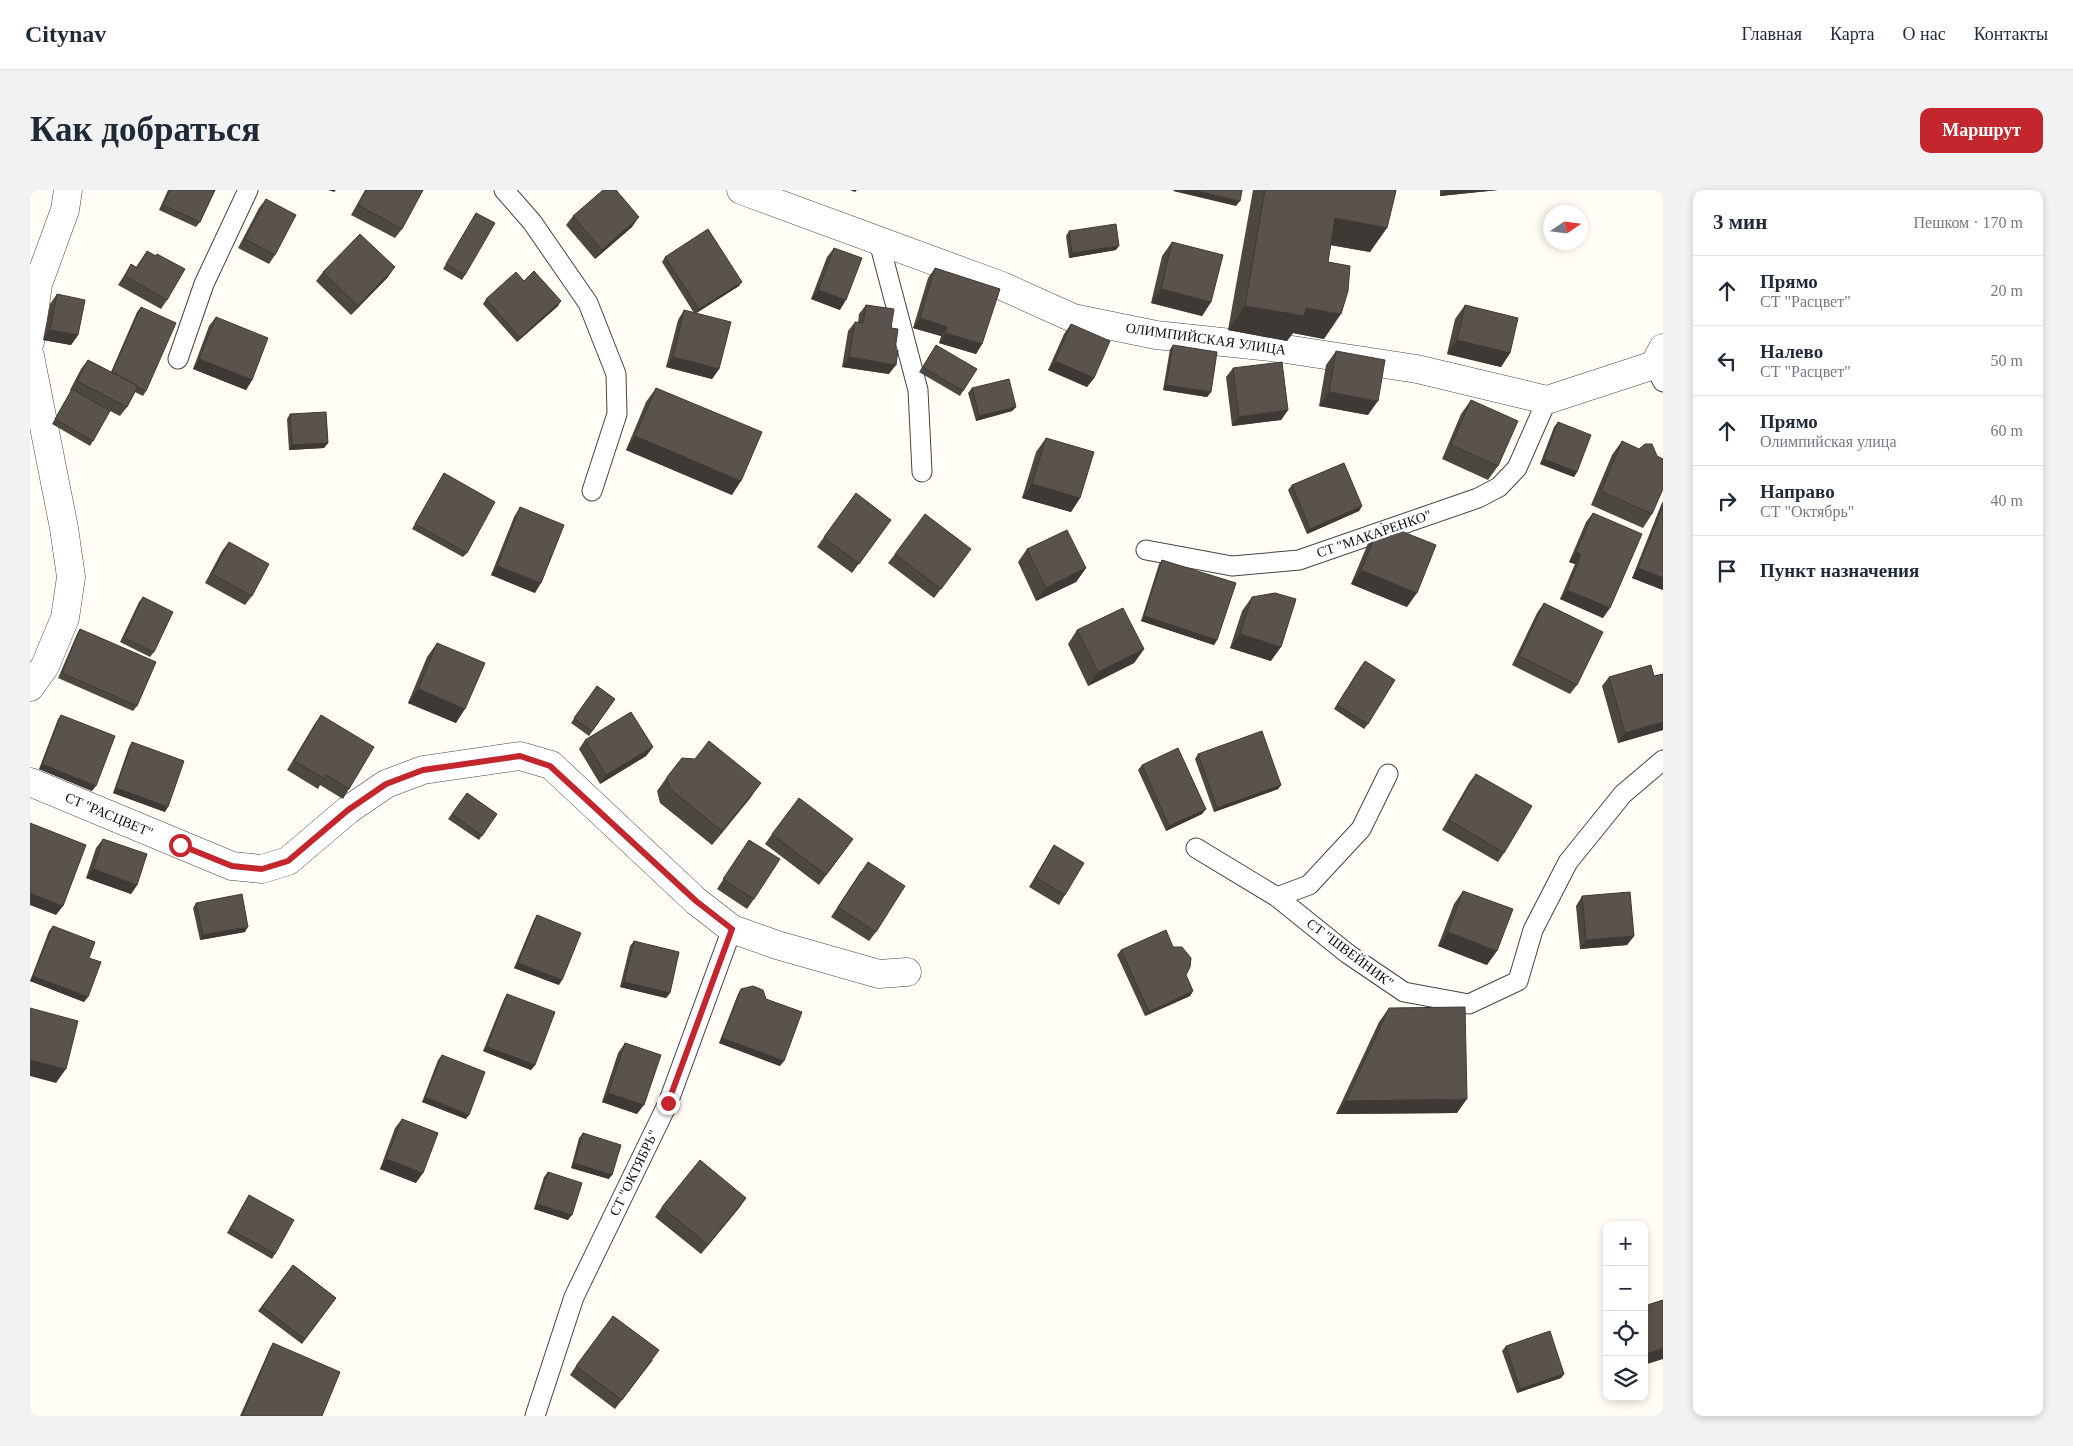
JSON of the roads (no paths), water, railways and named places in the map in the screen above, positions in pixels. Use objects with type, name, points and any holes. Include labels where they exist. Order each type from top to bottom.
[{"type":"street","points":[[30,342],[38,284],[65,210],[68,190]]},
{"type":"street","name":"ОЛИМПИЙСКАЯ УЛИЦА","points":[[741,190],[1002,286],[1073,318],[1156,335],[1279,348],[1417,369],[1547,400]]},
{"type":"street","points":[[30,356],[64,528],[71,577],[66,618],[45,666],[30,687]]},
{"type":"street","points":[[1547,400],[1660,365]]},
{"type":"street","name":"СТ \"РАСЦВЕТ\"","points":[[30,782],[232,866],[262,869],[288,861],[348,810],[386,784],[423,770],[520,756],[550,766],[696,901],[732,929]]},
{"type":"street","points":[[732,929],[879,974],[907,972]]},
{"type":"lane","points":[[178,359],[204,284],[248,190]]},
{"type":"lane","points":[[504,190],[532,222],[588,303],[616,374],[617,414],[592,492]]},
{"type":"lane","points":[[879,242],[918,390],[922,472]]},
{"type":"lane","name":"СТ \"МАКАРЕНКО\"","points":[[1146,550],[1232,566],[1300,560],[1478,498],[1499,487],[1517,468],[1547,400]]},
{"type":"lane","name":"СТ \"ШВЕЙНИК\"","points":[[1196,848],[1277,897],[1348,954],[1404,992],[1469,1004],[1518,982],[1533,930],[1568,862],[1622,794],[1663,760]]},
{"type":"lane","points":[[1277,897],[1309,885],[1362,829],[1388,774]]},
{"type":"lane","name":"СТ \"ОКТЯБРЬ\"","points":[[535,1416],[574,1297],[668,1103],[732,929]]}]
